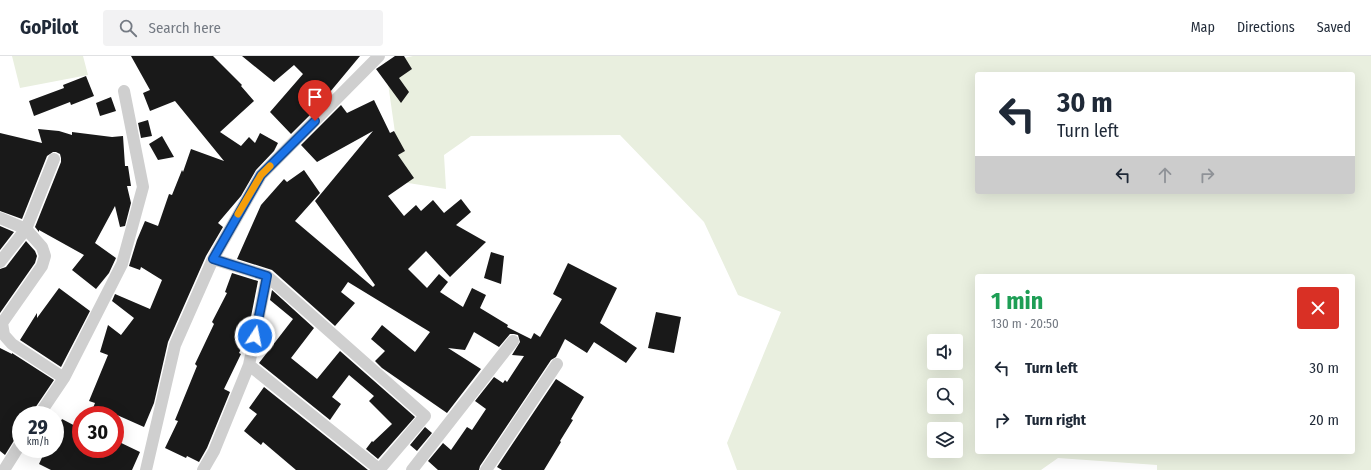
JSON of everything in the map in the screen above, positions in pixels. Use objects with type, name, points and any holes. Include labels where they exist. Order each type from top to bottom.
[{"type":"street","points":[[146,470],[175,345],[213,259],[261,175],[380,56]]},
{"type":"street","points":[[46,406],[64,378],[122,264],[143,187],[124,91]]},
{"type":"street","points":[[0,262],[26,229],[54,159]]},
{"type":"street","points":[[0,218],[26,229],[42,247],[45,256],[42,266],[2,323],[4,334],[12,344],[64,378]]},
{"type":"street","points":[[213,259],[267,276],[425,416],[379,470],[249,365]]},
{"type":"street","points":[[204,470],[214,451],[249,365],[267,276]]},
{"type":"street","points":[[412,470],[513,341]]},
{"type":"street","points":[[486,470],[557,364]]},
{"type":"street","points":[[4,470],[12,458]]},
{"type":"green space","points":[[12,56],[83,56],[88,75],[20,88]]},
{"type":"green space","points":[[413,56],[1371,56],[1371,470],[1157,470],[1157,465],[1058,458],[1041,470],[737,470],[727,443],[781,312],[738,295],[704,222],[620,135],[471,136],[444,155],[446,189],[402,182],[385,62]]},
{"type":"building","points":[[131,56],[213,56],[242,85],[241,86],[254,101],[220,132],[241,146],[249,137],[255,143],[260,133],[278,143],[274,151],[256,170],[241,196],[218,223],[223,227],[206,256],[168,342],[154,403],[144,427],[124,418],[124,406],[94,406],[95,403],[89,401],[108,355],[100,352],[108,325],[121,335],[134,318],[112,301],[115,294],[150,309],[162,280],[141,267],[140,270],[129,266],[145,221],[158,226],[169,194],[172,195],[182,170],[183,172],[191,149],[224,161],[175,101],[150,111],[143,93],[150,90]]},
{"type":"building","points":[[242,56],[360,56],[315,110],[291,134],[270,112],[303,74],[294,65],[274,82]]},
{"type":"building","points":[[395,56],[404,56],[412,69],[399,78],[409,92],[401,103],[376,69]]},
{"type":"building","points":[[86,76],[94,96],[71,105],[70,102],[34,116],[29,101],[64,88],[63,85]]},
{"type":"building","points":[[111,97],[116,111],[100,116],[96,103]]},
{"type":"building","points":[[374,100],[390,133],[394,131],[405,151],[398,155],[414,178],[388,196],[404,216],[416,205],[421,211],[433,200],[444,213],[461,199],[471,212],[456,225],[486,242],[450,277],[426,251],[408,269],[427,288],[439,274],[448,282],[440,292],[463,307],[472,288],[486,295],[480,308],[508,325],[507,327],[531,339],[534,333],[540,337],[562,299],[553,294],[568,263],[617,288],[600,323],[637,348],[626,363],[594,342],[587,353],[565,339],[556,357],[551,360],[480,466],[479,470],[438,470],[428,461],[443,443],[451,450],[467,427],[472,430],[486,409],[475,401],[494,377],[503,383],[505,380],[507,382],[524,356],[512,355],[520,342],[518,335],[510,334],[499,347],[474,332],[465,350],[448,348],[481,369],[447,413],[382,368],[375,361],[385,351],[371,339],[382,325],[415,352],[430,332],[348,282],[341,292],[355,303],[335,326],[272,270],[237,259],[261,205],[284,179],[287,182],[304,170],[320,193],[295,221],[373,287],[375,285],[315,201],[373,131],[317,162],[301,145],[341,105],[347,113]]},
{"type":"building","points":[[148,120],[152,136],[141,138],[138,123]]},
{"type":"building","points":[[38,129],[59,131],[72,135],[72,132],[112,137],[123,136],[125,166],[128,166],[131,186],[127,186],[131,203],[125,226],[120,227],[115,206],[95,243],[116,258],[109,273],[96,289],[72,270],[84,255],[39,230],[39,232],[35,227],[61,162],[60,154],[53,152],[47,156],[22,219],[0,211],[0,133],[42,143]]},
{"type":"building","points":[[162,136],[174,157],[158,160],[149,144]]},
{"type":"building","points":[[0,226],[14,232],[0,250]]},
{"type":"building","points":[[26,241],[35,251],[37,256],[35,263],[0,313],[0,269],[6,267]]},
{"type":"building","points":[[491,252],[504,256],[501,284],[484,278]]},
{"type":"building","points":[[232,273],[258,281],[247,337],[239,353],[241,354],[224,389],[230,392],[207,448],[199,462],[187,456],[186,458],[165,448],[178,421],[175,420],[197,366],[195,364],[214,324],[212,322],[227,293],[225,292]]},
{"type":"building","points":[[59,288],[90,311],[61,367],[20,340],[37,313],[37,318]]},
{"type":"building","points":[[272,290],[314,328],[291,358],[317,379],[340,351],[415,417],[378,459],[366,449],[372,441],[373,442],[392,424],[369,401],[374,396],[349,375],[332,397],[341,404],[330,420],[259,363],[293,319],[270,300]]},
{"type":"building","points":[[656,312],[681,317],[674,353],[648,348]]},
{"type":"building","points":[[0,348],[12,353],[54,380],[36,406],[12,406],[12,444],[5,455],[0,451]]},
{"type":"building","points":[[556,379],[584,397],[571,419],[573,420],[560,441],[561,442],[544,470],[502,470],[497,467]]},
{"type":"building","points":[[264,387],[368,470],[296,470],[263,442],[261,445],[244,431],[257,414],[249,408]]},
{"type":"building","points":[[64,420],[72,424],[72,458],[124,458],[124,444],[140,452],[132,470],[51,470],[39,464],[42,458],[64,458]]},
{"type":"building","points":[[425,427],[432,433],[417,451],[410,445]]},
{"type":"slow traffic","points":[[238,214],[261,175],[270,166]]},
{"type":"route","points":[[255,336],[267,276],[213,259],[261,175],[315,121]]}]
